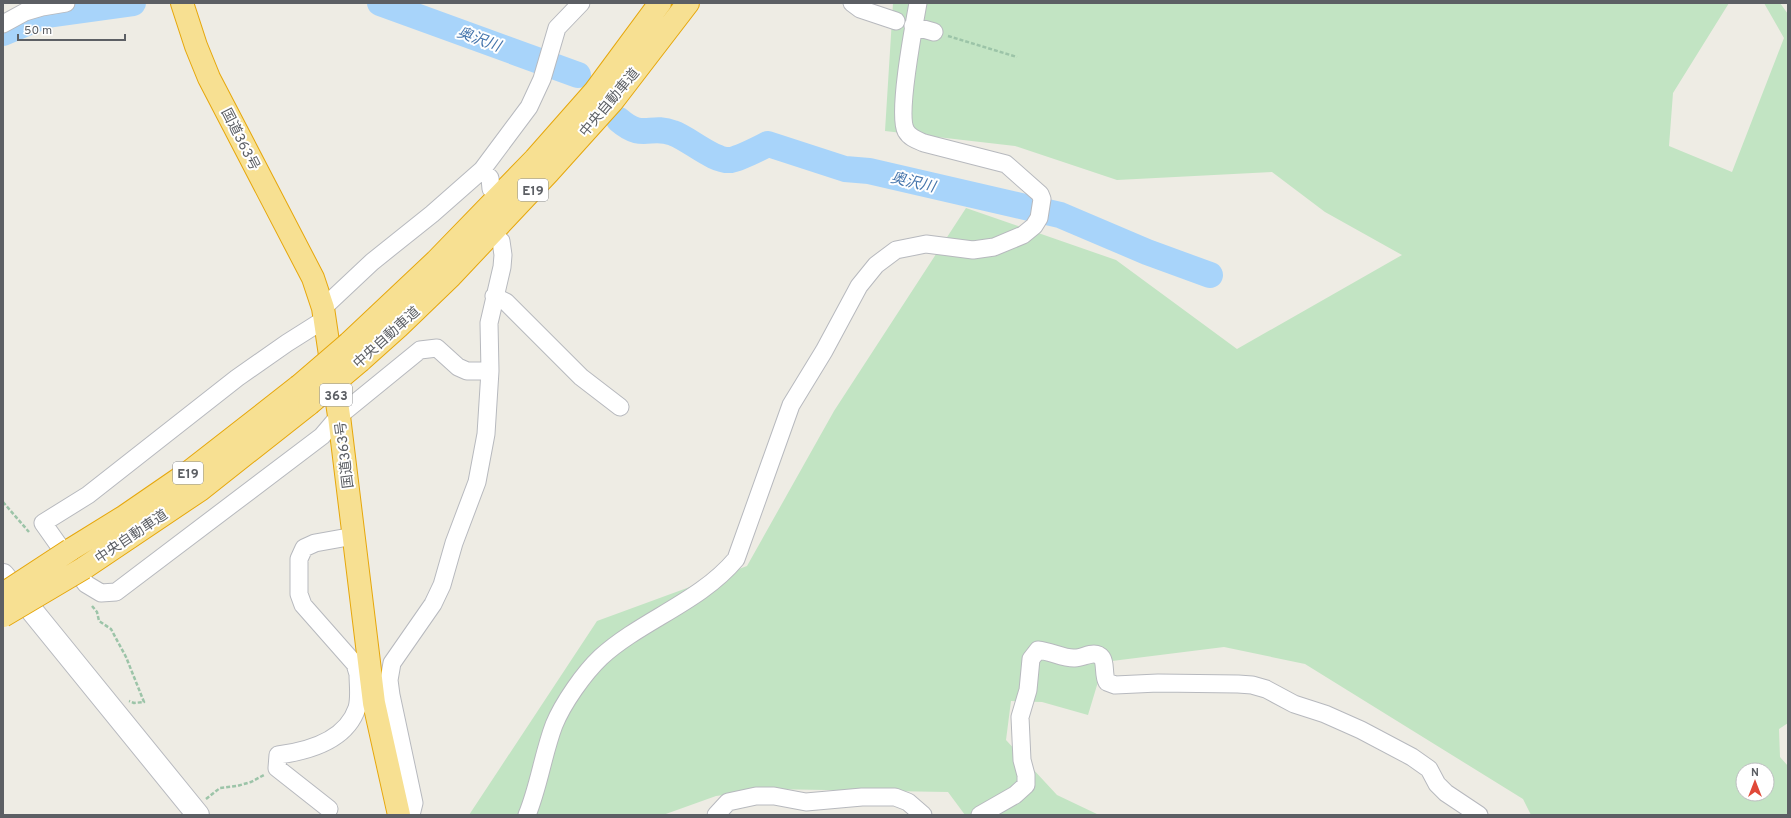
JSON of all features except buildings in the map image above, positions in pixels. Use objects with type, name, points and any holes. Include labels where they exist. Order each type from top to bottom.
[{"type":"highway","name":"国道363号","points":[[182,3],[196,46],[210,78],[313,278],[324,313],[354,536],[364,673],[374,703],[399,815]]},
{"type":"highway","name":"中央自動車道","points":[[3,616],[84,568],[200,490],[304,395],[354,352],[436,261],[535,159],[595,91],[660,3]]},
{"type":"highway","name":"中央自動車道","points":[[354,352],[398,327],[451,276],[549,172],[612,102],[688,3]]},
{"type":"highway","name":"中央自動車道","points":[[3,594],[125,516],[304,395]]},
{"type":"street","points":[[3,24],[36,8],[66,3]]},
{"type":"street","points":[[490,371],[467,371],[458,368],[437,348],[420,350],[339,416],[322,436],[116,592],[100,593],[86,584],[43,523],[88,495],[237,378],[287,343],[324,313],[372,262],[432,214],[482,170],[528,107],[542,79],[557,28],[581,3]]},
{"type":"street","points":[[852,3],[860,9],[896,21]]},
{"type":"street","points":[[527,815],[554,725],[563,707],[581,681],[600,658],[620,641],[708,585],[726,570],[736,559],[791,405],[824,351],[859,286],[876,265],[896,250],[926,244],[973,250],[994,247],[1023,234],[1034,226],[1039,218],[1042,199],[1040,194],[1006,164],[924,143],[913,138],[906,131],[903,108],[918,3]]},
{"type":"street","points":[[914,26],[934,32]]},
{"type":"street","points":[[482,170],[490,178],[492,189]]},
{"type":"street","points":[[411,815],[414,803],[389,680],[392,663],[433,604],[442,585],[454,543],[477,482],[486,434],[490,371],[489,323],[494,296],[502,267],[503,255],[501,241]]},
{"type":"street","points":[[494,296],[506,302],[581,377],[620,407]]},
{"type":"street","points":[[329,809],[277,768],[278,755],[302,752],[325,743],[348,726],[357,707],[364,673],[303,605],[299,594],[299,559],[304,548],[315,543],[354,536]]},
{"type":"street","points":[[3,575],[196,813]]},
{"type":"street","points":[[980,815],[1015,795],[1026,785],[1026,775],[1022,760],[1020,717],[1028,690],[1031,659],[1038,650],[1049,650],[1073,658],[1096,654],[1103,660],[1107,682],[1115,685],[1158,683],[1238,684],[1252,685],[1266,689],[1294,704],[1325,714],[1361,730],[1412,757],[1430,769],[1437,784],[1446,793],[1479,815]]},
{"type":"street","points":[[716,815],[728,802],[756,796],[774,796],[806,802],[862,797],[895,797],[908,802],[923,815]]},
{"type":"path","points":[[934,32],[1017,57]]},
{"type":"path","points":[[3,502],[32,536]]},
{"type":"path","points":[[91,604],[97,612],[99,621],[111,629],[126,657],[144,702],[134,703],[127,699]]},
{"type":"path","points":[[196,813],[220,788],[237,786],[251,782],[277,768]]},
{"type":"green space","points":[[893,3],[1729,3],[1673,93],[1669,146],[1732,172],[1784,38],[1764,3],[1780,3],[1788,14],[1788,723],[1779,729],[1780,757],[1788,766],[1788,815],[1531,815],[1523,799],[1305,664],[1224,647],[1104,662],[1088,715],[1042,702],[1011,701],[1006,740],[1057,795],[1099,815],[965,815],[948,792],[767,789],[716,796],[663,815],[469,815],[597,621],[747,566],[834,411],[966,208],[1116,260],[1237,349],[1402,255],[1325,212],[1272,172],[1117,180],[1015,146],[885,131]]},
{"type":"waterway","name":"奥沢川","points":[[3,33],[46,15],[133,3]]},
{"type":"waterway","name":"奥沢川","points":[[380,3],[578,75]]},
{"type":"waterway","name":"奥沢川","points":[[619,120],[634,130],[658,130],[673,133],[710,154],[724,160],[731,160],[740,157],[768,144],[845,169],[869,171],[1060,215],[1147,252],[1210,275]]}]
